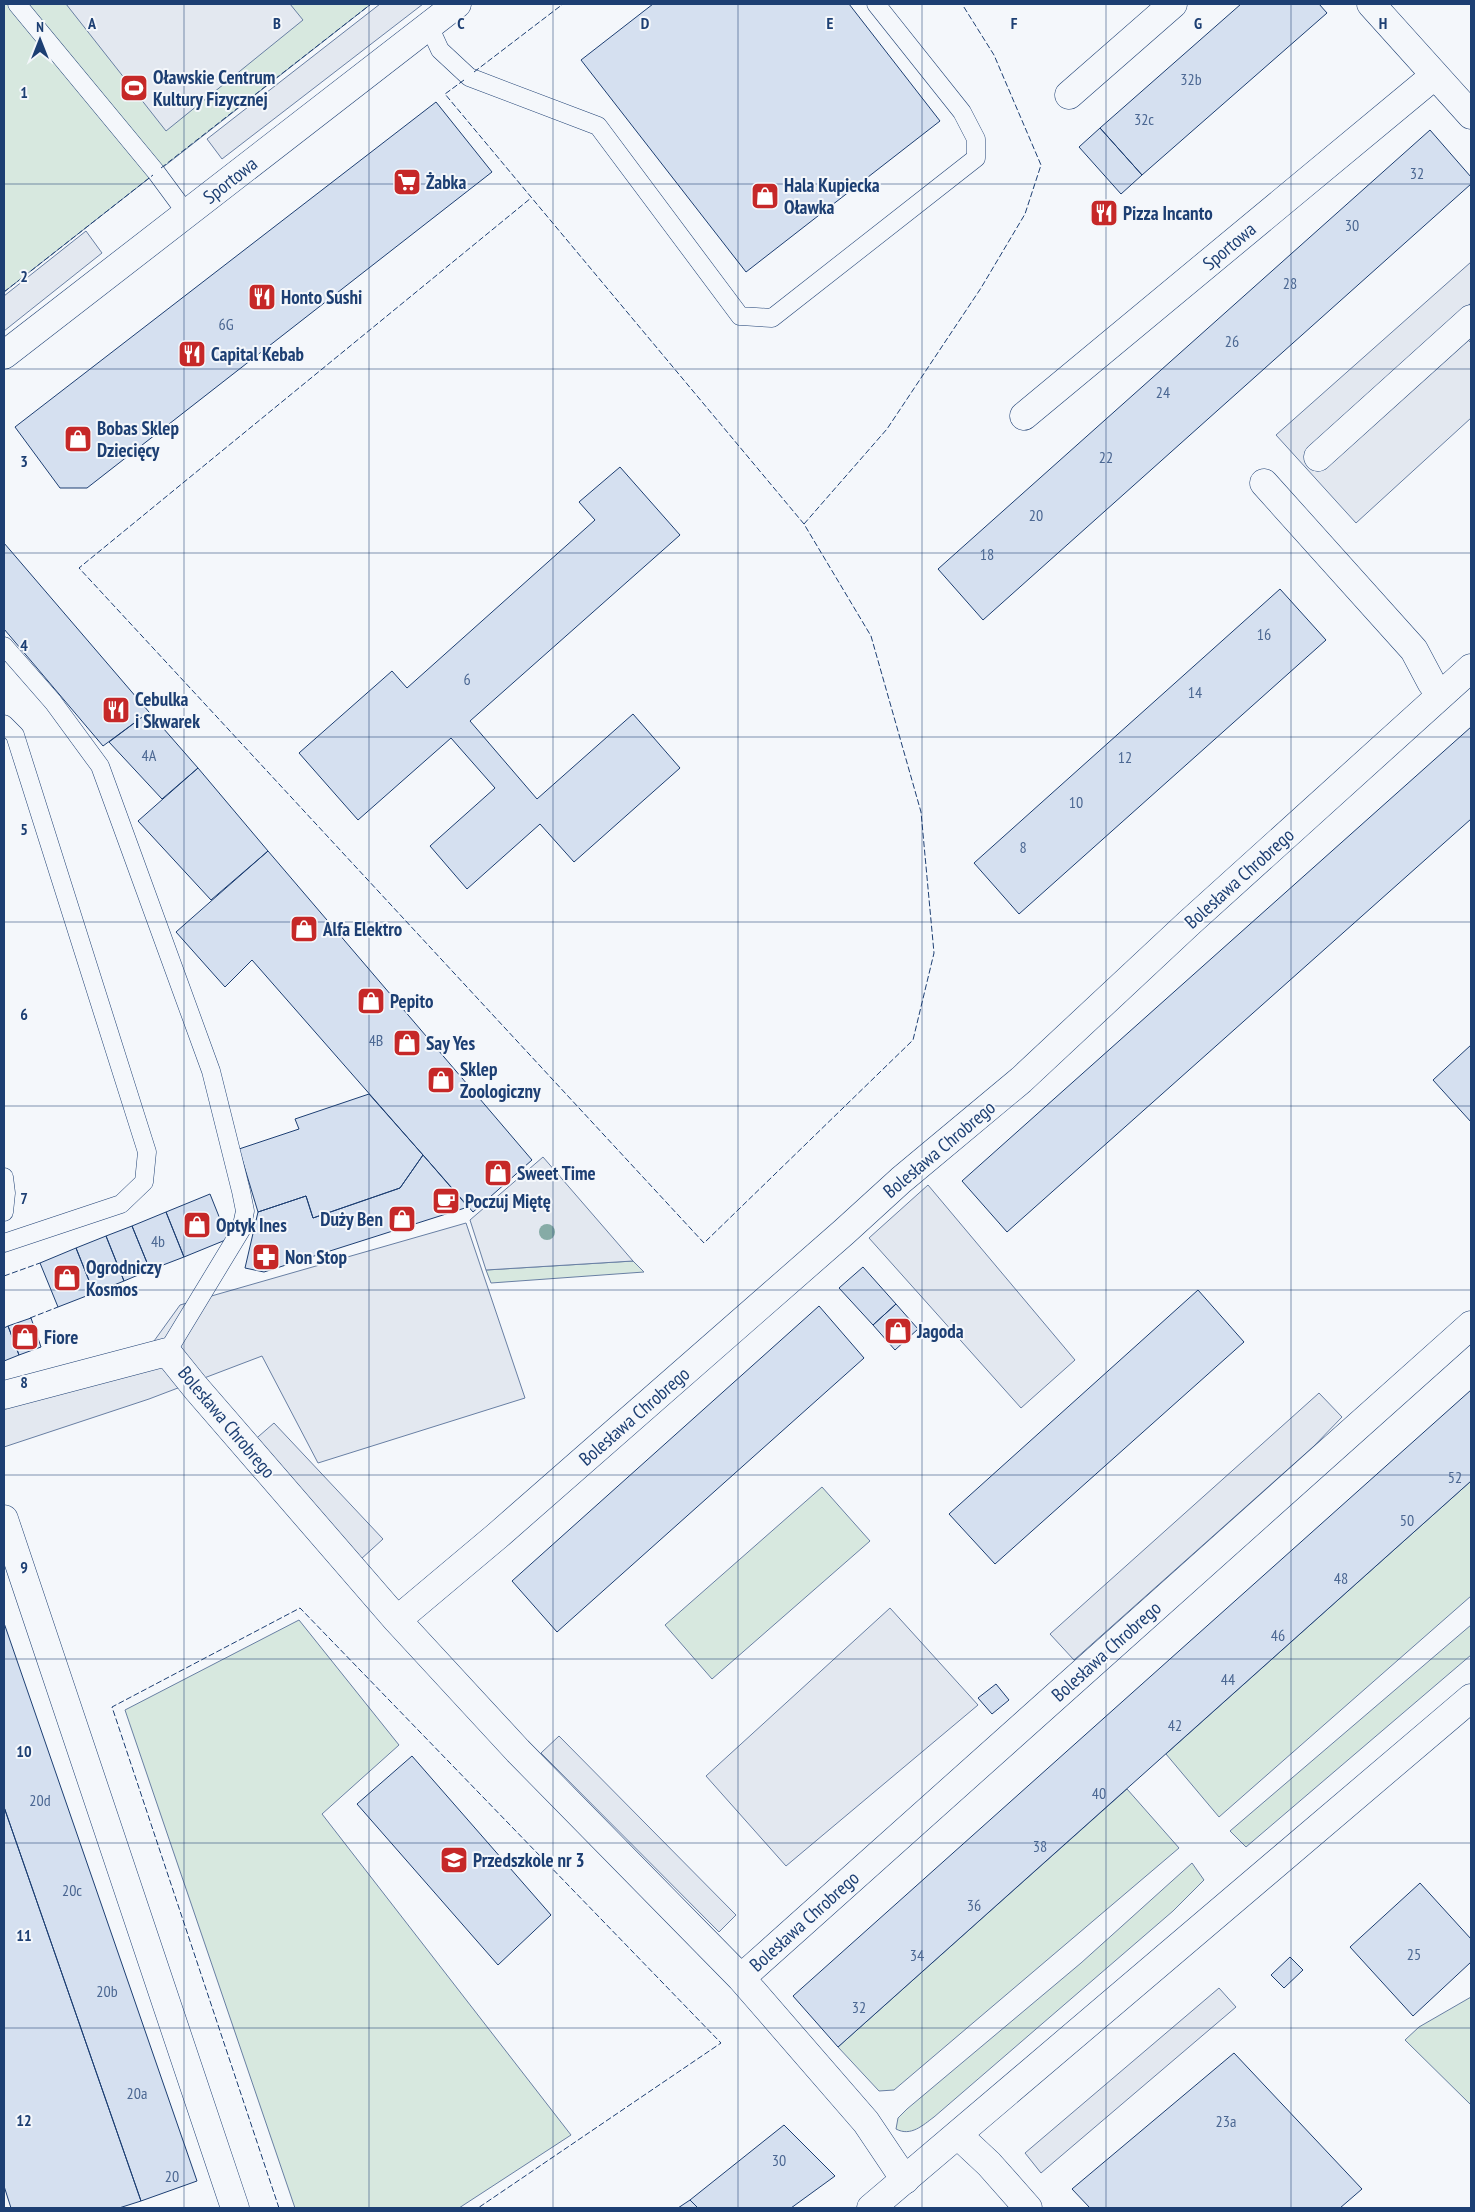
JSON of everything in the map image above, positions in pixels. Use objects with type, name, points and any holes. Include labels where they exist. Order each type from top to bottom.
[{"type":"street","name":"Sportowa","points":[[4,356],[457,4]]},
{"type":"street","points":[[1069,96],[1173,4]]},
{"type":"street","points":[[1372,4],[1434,76],[1471,115]]},
{"type":"street","name":"Sportowa","points":[[1024,416],[1434,76]]},
{"type":"street","points":[[1318,457],[1471,319]]},
{"type":"street","points":[[1264,483],[1414,650],[1440,695]]},
{"type":"street","name":"Bolesława Chrobrego","points":[[397,1620],[497,1536],[901,1180],[1020,1080],[1188,923],[1471,668]]},
{"type":"street","name":"Bolesława Chrobrego","points":[[741,1978],[1471,1325]]},
{"type":"street","name":"Bolesława Chrobrego","points":[[4,1395],[168,1352],[196,1388],[397,1620],[518,1751],[741,1978],[866,2122],[905,2180]]},
{"type":"street","points":[[4,1519],[235,2208]]},
{"type":"street","points":[[871,2208],[1471,1698]]},
{"type":"street","points":[[958,2135],[990,2164],[1028,2208]]},
{"type":"lane","points":[[17,4],[156,172],[187,214]]},
{"type":"lane","points":[[429,26],[440,50],[469,77],[598,126],[740,316],[772,318],[976,158],[976,139],[962,112],[876,4]]},
{"type":"lane","points":[[4,646],[53,702],[100,766],[211,1071],[241,1192],[245,1211],[241,1230],[168,1352]]},
{"type":"lane","points":[[4,724],[15,735],[148,1152],[144,1182],[121,1204],[4,1243]]},
{"type":"lane","points":[[4,1177],[6,1193],[4,1212]]},
{"type":"shaded area","name":"Oławskie Centrum Kultury Fizycznej","points":[[4,4],[371,4],[4,292]]},
{"type":"shaded area","points":[[66,4],[290,4],[303,20],[166,131]]},
{"type":"shaded area","points":[[380,4],[423,4],[222,159],[207,139]]},
{"type":"shaded area","points":[[86,231],[102,253],[4,331],[4,296]]},
{"type":"shaded area","points":[[1471,262],[1471,303],[1451,321],[1471,343],[1471,418],[1356,523],[1276,435]]},
{"type":"shaded area","points":[[543,1157],[633,1261],[486,1270],[470,1220]]},
{"type":"shaded area","points":[[928,1185],[1075,1360],[1021,1408],[869,1238]]},
{"type":"shaded area","points":[[466,1223],[525,1398],[318,1463],[262,1356],[149,1399],[4,1447],[4,1409],[136,1366],[180,1305]]},
{"type":"shaded area","points":[[633,1261],[644,1272],[491,1283],[486,1270]]},
{"type":"shaded area","points":[[1319,1393],[1342,1417],[1314,1446],[1074,1660],[1050,1634]]},
{"type":"shaded area","points":[[274,1423],[383,1539],[360,1560],[251,1443]]},
{"type":"shaded area","points":[[1471,1481],[1471,1596],[1219,1817],[1166,1754]]},
{"type":"shaded area","points":[[822,1487],[870,1541],[712,1679],[665,1625]]},
{"type":"shaded area","points":[[890,1608],[978,1705],[786,1866],[706,1776]]},
{"type":"shaded area","points":[[299,1620],[399,1745],[322,1814],[571,2135],[459,2208],[295,2208],[125,1710]]},
{"type":"shaded area","points":[[1471,1625],[1471,1655],[1246,1847],[1230,1831]]},
{"type":"shaded area","points":[[559,1736],[736,1915],[719,1932],[541,1753]]},
{"type":"shaded area","points":[[1127,1789],[1179,1848],[894,2090],[879,2091],[838,2047]]},
{"type":"shaded area","points":[[1192,1863],[1204,1880],[1173,1911],[934,2117],[912,2131],[907,2132],[896,2129],[898,2118],[907,2109],[1081,1963]]},
{"type":"shaded area","points":[[1219,1988],[1236,2007],[1041,2173],[1025,2153]]},
{"type":"shaded area","points":[[1471,1997],[1471,2105],[1405,2040],[1419,2027]]},
{"type":"building","name":"Hala Kupiecka Oławka","points":[[653,4],[849,4],[940,121],[746,272],[581,60]]},
{"type":"building","points":[[1241,4],[1319,4],[1327,13],[1142,175],[1100,128]]},
{"type":"building","points":[[436,102],[492,172],[87,488],[60,488],[15,427]]},
{"type":"building","points":[[1100,128],[1142,175],[1121,194],[1079,147]]},
{"type":"building","points":[[1430,130],[1471,177],[1471,184],[983,620],[938,569]]},
{"type":"building","points":[[620,467],[680,535],[470,721],[537,799],[633,714],[680,768],[574,862],[540,824],[467,889],[430,846],[495,788],[451,738],[358,820],[299,753],[392,671],[407,688],[595,520],[579,502]]},
{"type":"building","points":[[4,543],[149,712],[103,746],[4,629]]},
{"type":"building","points":[[1280,589],[1326,640],[1019,914],[974,863]]},
{"type":"building","points":[[149,712],[198,768],[162,799],[109,742]]},
{"type":"building","points":[[1471,727],[1471,819],[1007,1232],[962,1181]]},
{"type":"building","points":[[198,768],[268,851],[211,900],[138,821]]},
{"type":"building","points":[[268,851],[532,1160],[473,1212],[252,960],[225,987],[176,932]]},
{"type":"building","points":[[1471,1045],[1471,1122],[1433,1080]]},
{"type":"building","points":[[369,1094],[423,1155],[400,1188],[313,1218],[306,1196],[258,1212],[239,1149],[299,1129],[295,1119]]},
{"type":"building","points":[[423,1155],[468,1207],[264,1272],[245,1268],[258,1212],[306,1196],[313,1218],[400,1188]]},
{"type":"building","name":"Optyk Ines","points":[[210,1194],[228,1239],[184,1257],[166,1212]]},
{"type":"building","points":[[166,1212],[184,1257],[150,1270],[132,1226]]},
{"type":"building","points":[[132,1226],[150,1270],[124,1281],[106,1236]]},
{"type":"building","points":[[106,1236],[124,1281],[94,1293],[76,1248]]},
{"type":"building","name":"Ogrodniczy Kosmos","points":[[76,1248],[94,1293],[58,1307],[40,1263]]},
{"type":"building","points":[[863,1267],[896,1304],[873,1325],[839,1288]]},
{"type":"building","points":[[1198,1290],[1244,1342],[995,1564],[949,1514]]},
{"type":"building","points":[[896,1304],[918,1329],[895,1350],[873,1325]]},
{"type":"building","points":[[819,1306],[864,1358],[557,1632],[512,1581]]},
{"type":"building","name":"Fiore","points":[[31,1318],[41,1347],[19,1355],[8,1326]]},
{"type":"building","points":[[8,1326],[19,1355],[4,1361],[4,1328]]},
{"type":"building","points":[[1471,1390],[1471,1481],[838,2047],[793,1996]]},
{"type":"building","points":[[4,1623],[197,2181],[141,2201],[4,1807]]},
{"type":"building","points":[[996,1684],[1009,1700],[992,1714],[978,1698]]},
{"type":"building","name":"Przedszkole nr 3","points":[[412,1756],[551,1915],[498,1965],[357,1804]]},
{"type":"building","points":[[4,1807],[141,2201],[119,2208],[11,2208],[4,2186]]},
{"type":"building","points":[[1420,1883],[1471,1939],[1471,1962],[1413,2016],[1350,1947]]},
{"type":"building","points":[[1290,1957],[1303,1970],[1284,1988],[1271,1975]]},
{"type":"building","points":[[1234,2053],[1362,2189],[1340,2208],[1090,2208],[1072,2189]]},
{"type":"building","points":[[784,2125],[835,2176],[791,2208],[698,2208],[690,2200]]},
{"type":"building","points":[[690,2200],[698,2208],[678,2208]]},
{"type":"fence","points":[[161,168],[371,4]]},
{"type":"fence","points":[[474,72],[563,4]]},
{"type":"fence","points":[[804,524],[887,429],[981,288],[1025,214],[1041,165],[994,55],[962,4]]},
{"type":"fence","points":[[464,80],[445,94],[804,524],[871,636],[921,812],[934,953],[913,1040],[704,1243],[79,568],[531,198]]},
{"type":"fence","points":[[4,292],[153,175]]},
{"type":"fence","points":[[4,1276],[40,1263]]},
{"type":"fence","points":[[30,1318],[58,1307]]},
{"type":"fence","points":[[279,2208],[112,1707],[300,1608],[721,2043],[478,2208]]},
{"type":"place","name":"Oławskie Centrum Kultury Fizycznej","points":[[134,88]]},
{"type":"place","name":"Żabka","points":[[407,182]]},
{"type":"place","name":"Hala Kupiecka Oławka","points":[[765,196]]},
{"type":"place","name":"Pizza Incanto","points":[[1104,213]]},
{"type":"place","name":"Honto Sushi","points":[[262,297]]},
{"type":"place","name":"Capital Kebab","points":[[192,354]]},
{"type":"place","name":"Bobas Sklep Dziecięcy","points":[[78,439]]},
{"type":"place","name":"Cebulka i Skwarek","points":[[116,710]]},
{"type":"place","name":"Alfa Elektro","points":[[304,929]]},
{"type":"place","name":"Pepito","points":[[371,1001]]},
{"type":"place","name":"Say Yes","points":[[407,1043]]},
{"type":"place","name":"Sklep Zoologiczny","points":[[441,1080]]},
{"type":"place","name":"Sweet Time","points":[[498,1173]]},
{"type":"place","name":"Poczuj Miętę","points":[[446,1201]]},
{"type":"place","name":"Duży Ben","points":[[402,1219]]},
{"type":"place","name":"Optyk Ines","points":[[197,1225]]},
{"type":"place","name":"Non Stop","points":[[266,1257]]},
{"type":"place","name":"Ogrodniczy Kosmos","points":[[67,1278]]},
{"type":"place","name":"Jagoda","points":[[898,1331]]},
{"type":"place","name":"Fiore","points":[[25,1337]]},
{"type":"place","name":"Przedszkole nr 3","points":[[454,1860]]}]
